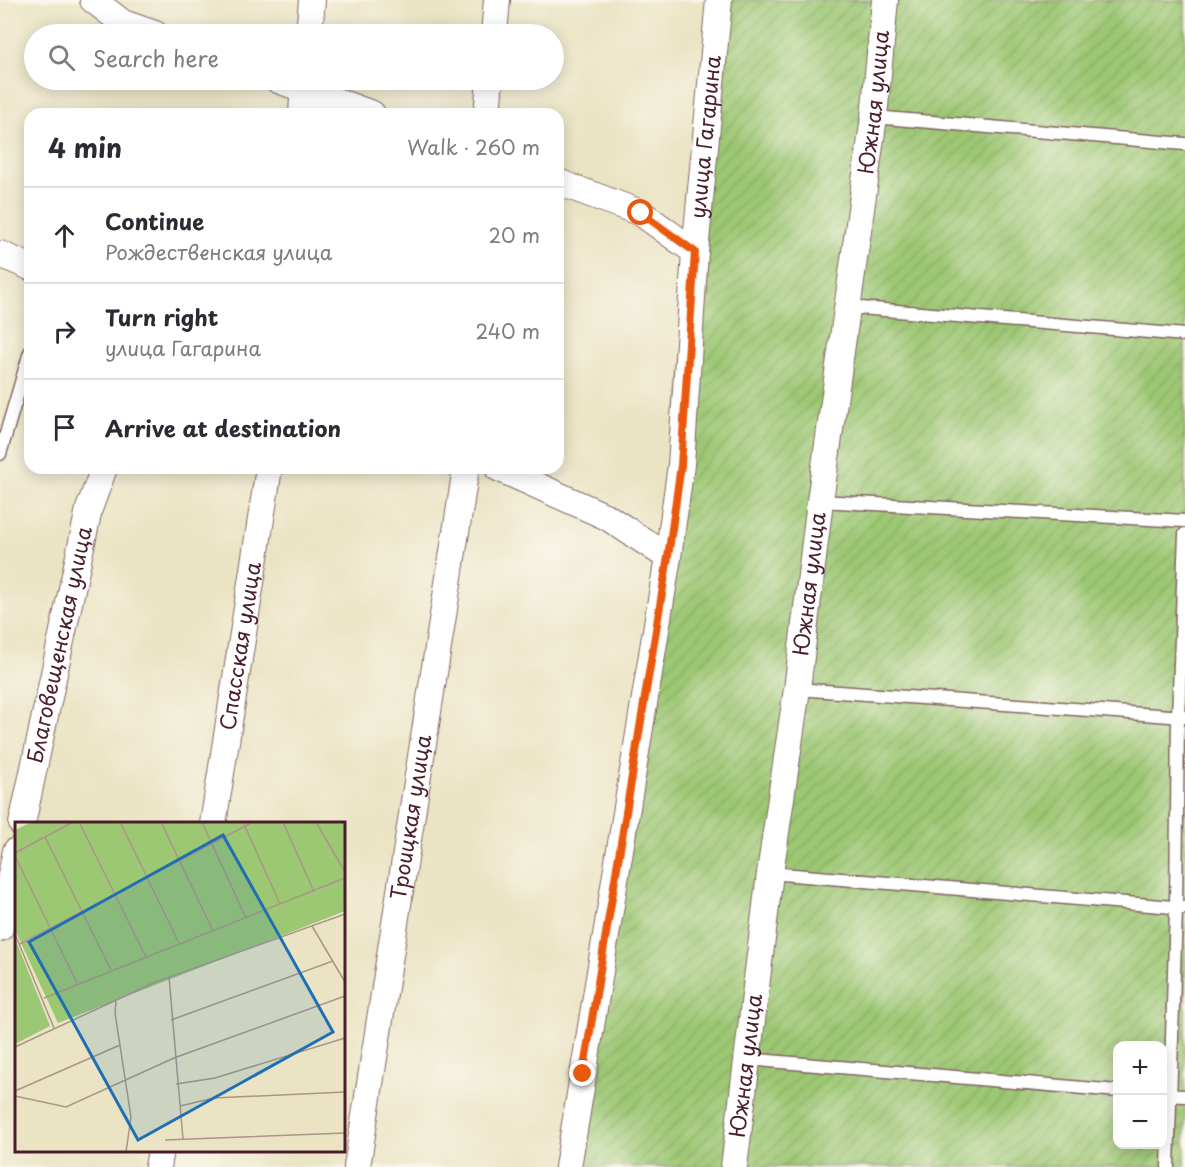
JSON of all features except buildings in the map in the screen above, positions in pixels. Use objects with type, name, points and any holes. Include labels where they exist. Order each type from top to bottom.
[{"type":"street","points":[[93,0],[126,24]]},
{"type":"street","points":[[310,24],[312,0]]},
{"type":"street","points":[[495,24],[497,0]]},
{"type":"street","name":"улица Гагарина","points":[[568,1167],[681,465],[695,252],[719,0]]},
{"type":"street","name":"Южная улица","points":[[734,1167],[770,873],[874,117],[885,0]]},
{"type":"street","points":[[488,108],[489,90]]},
{"type":"street","points":[[303,94],[351,108]]},
{"type":"street","points":[[564,184],[641,213],[695,252]]},
{"type":"street","points":[[0,254],[24,264]]},
{"type":"street","name":"Благовещенская улица","points":[[22,822],[89,509],[102,474]]},
{"type":"street","name":"Спасская улица","points":[[213,822],[268,474]]},
{"type":"street","name":"Троицкая улица","points":[[357,1167],[465,474]]},
{"type":"street","points":[[511,474],[607,517],[668,557]]},
{"type":"street","points":[[0,928],[15,856]]},
{"type":"street","points":[[158,1167],[161,1152]]},
{"type":"lane","points":[[874,117],[1185,144]]},
{"type":"lane","points":[[849,307],[1185,334]]},
{"type":"lane","points":[[0,454],[24,372]]},
{"type":"lane","points":[[820,501],[1185,521]]},
{"type":"lane","points":[[1167,1082],[1180,908],[1185,534]]},
{"type":"lane","points":[[797,689],[1181,717]]},
{"type":"lane","points":[[770,873],[1180,908]]},
{"type":"lane","points":[[747,1059],[1113,1091]]},
{"type":"lane","points":[[1167,1095],[1185,1096]]},
{"type":"lane","points":[[1167,1131],[1168,1167]]},
{"type":"green space","points":[[726,0],[1185,0],[1185,1167],[579,1167],[636,790]]},
{"type":"route","points":[[583,1074],[681,465],[695,252],[641,213]]}]
